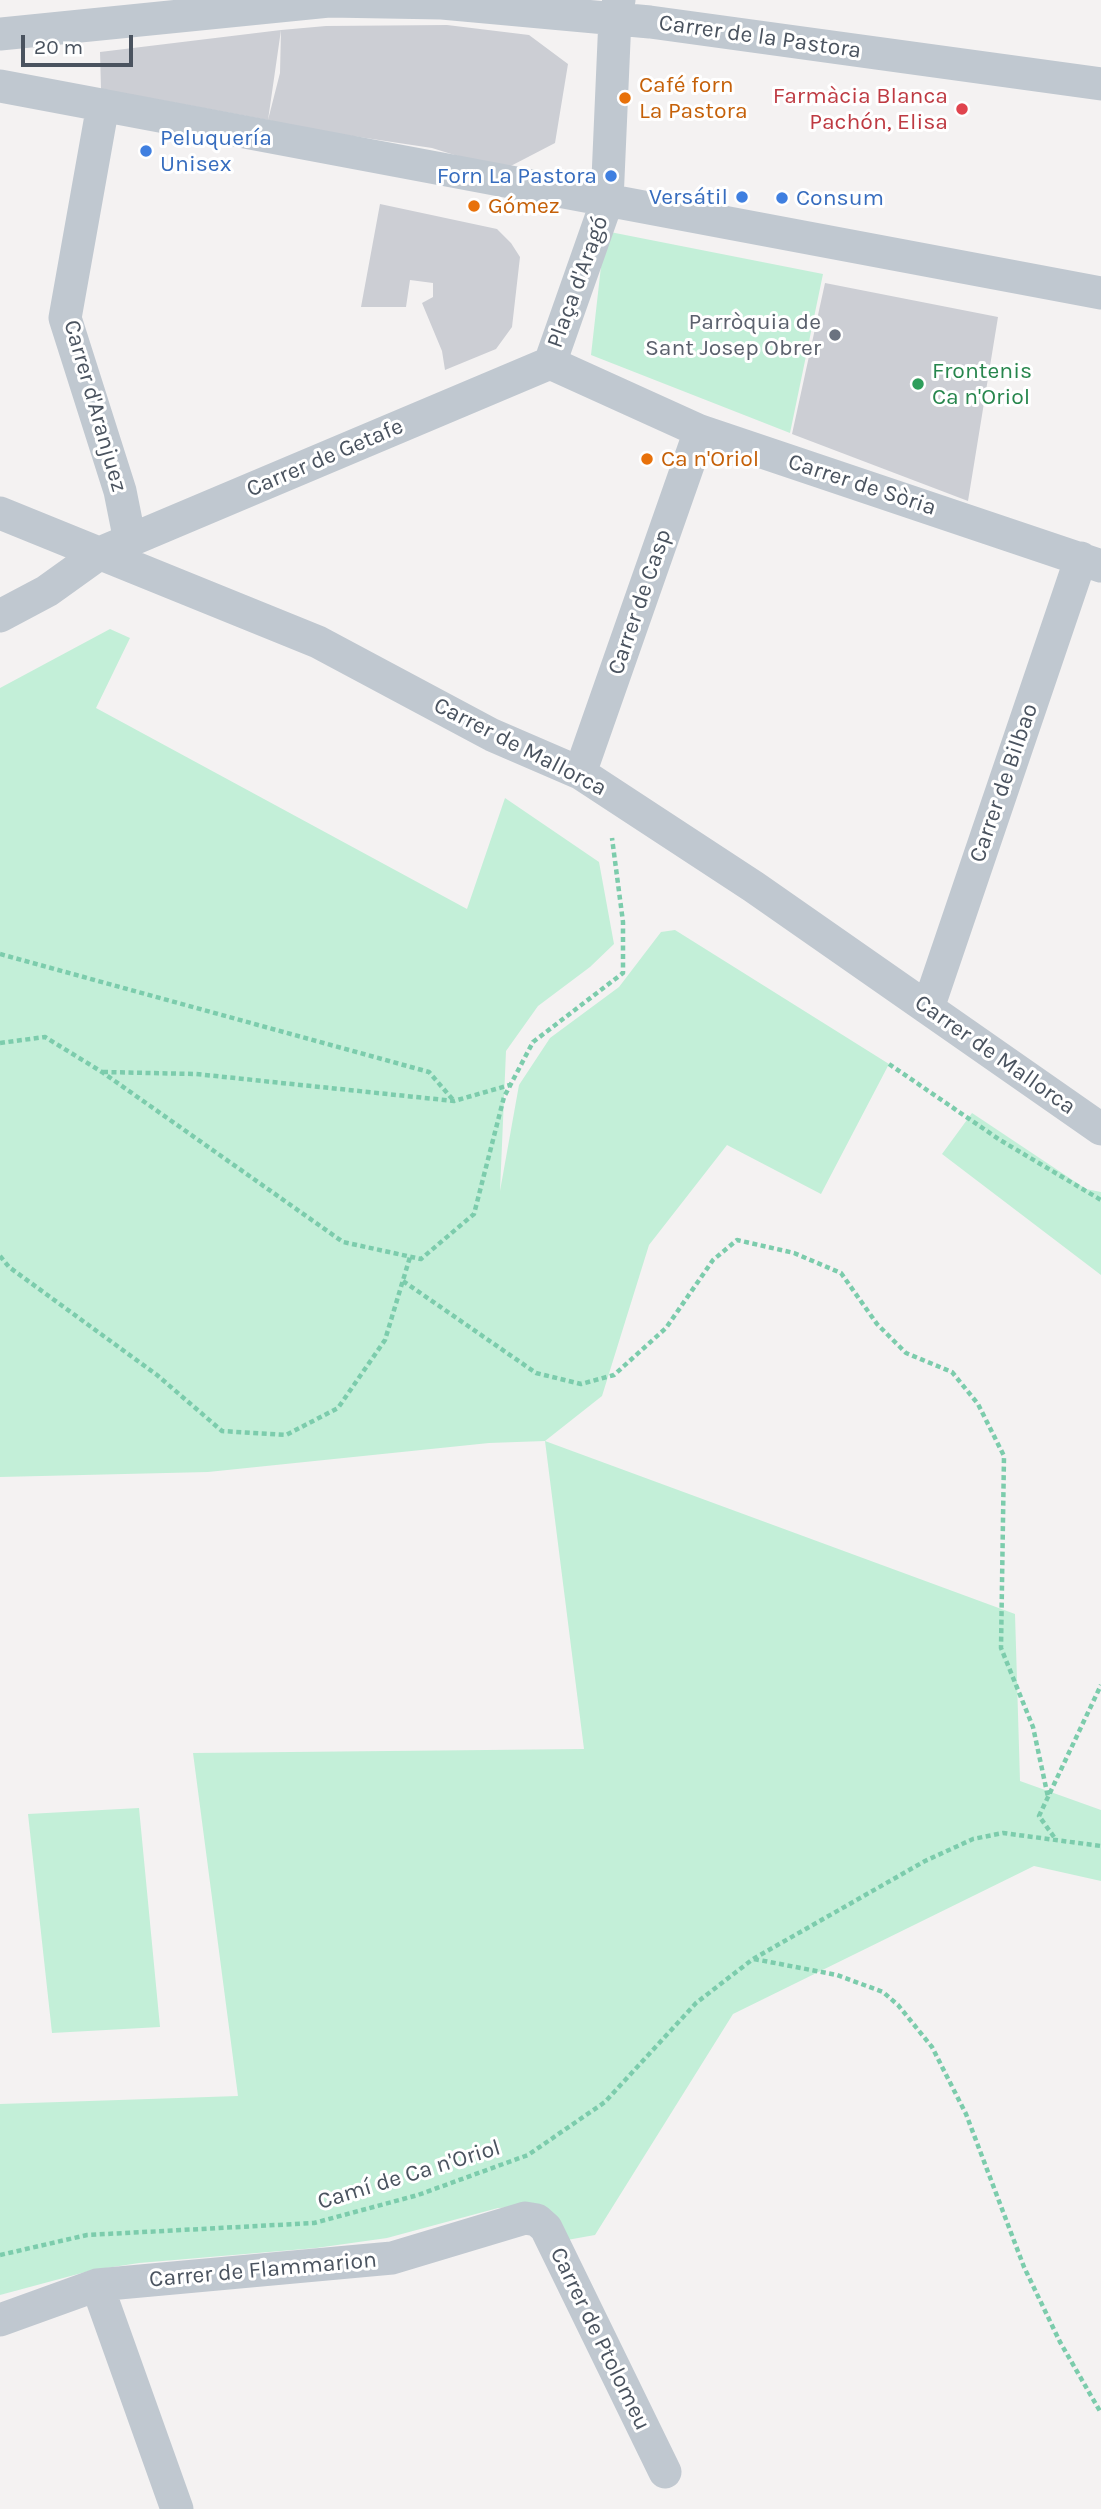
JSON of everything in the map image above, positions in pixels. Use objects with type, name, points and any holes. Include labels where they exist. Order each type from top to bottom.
[{"type":"street","name":"Carrer de la Pastora","points":[[0,34],[329,1],[617,9],[1101,84]]},
{"type":"street","name":"Plaça d'Aragó","points":[[550,362],[607,201],[617,9]]},
{"type":"street","points":[[13,88],[1101,293]]},
{"type":"street","name":"Carrer d'Aranjuez","points":[[103,105],[65,318],[120,491],[115,547]]},
{"type":"street","name":"Carrer de Getafe","points":[[0,616],[47,591],[115,547],[550,362]]},
{"type":"street","name":"Carrer de Sòria","points":[[550,362],[700,431],[1091,562]]},
{"type":"street","name":"Carrer de Casp","points":[[580,773],[700,431]]},
{"type":"street","name":"Carrer de Mallorca","points":[[0,513],[115,547],[318,642],[492,735],[580,773],[754,887],[1101,1129]]},
{"type":"street","name":"Carrer de Bilbao","points":[[928,1008],[1091,562]]},
{"type":"street","name":"Carrer de Flammarion","points":[[0,2320],[97,2285],[392,2258],[525,2218]]},
{"type":"street","name":"Carrer de Ptolomeu","points":[[525,2218],[537,2220],[546,2228],[665,2472]]},
{"type":"street","points":[[97,2285],[177,2509]]},
{"type":"path","points":[[0,1043],[45,1037],[102,1072],[343,1242],[421,1259],[474,1214],[504,1097],[533,1042],[623,973],[623,922],[614,845],[610,833]]},
{"type":"path","points":[[0,954],[429,1072],[454,1101]]},
{"type":"path","points":[[889,1064],[1000,1140],[1101,1200]]},
{"type":"path","points":[[102,1072],[196,1074],[454,1101],[510,1085]]},
{"type":"path","points":[[403,1282],[536,1373],[581,1384],[614,1375],[666,1328],[713,1260],[737,1240],[794,1253],[841,1273],[877,1324],[906,1353],[951,1372],[978,1404],[1004,1456],[1001,1648],[1033,1727],[1048,1797]]},
{"type":"path","points":[[0,1256],[9,1266],[157,1375],[222,1431],[286,1434],[338,1408],[386,1340],[410,1257]]},
{"type":"path","points":[[1054,1838],[1039,1816],[1101,1685]]},
{"type":"path","name":"Camí de Ca n'Oriol","points":[[0,2255],[87,2235],[314,2223],[418,2196],[528,2155],[605,2102],[696,2003],[753,1959],[925,1861],[973,1839],[1003,1833],[1101,1846]]},
{"type":"path","points":[[753,1959],[838,1975],[883,1992],[932,2047],[966,2114],[1032,2286],[1101,2413]]},
{"type":"green space","points":[[605,231],[823,274],[790,433],[591,355]]},
{"type":"green space","points":[[110,629],[130,638],[96,708],[467,909],[505,798],[599,862],[614,944],[590,967],[538,1006],[506,1051],[500,1191],[519,1085],[550,1038],[619,987],[661,932],[675,930],[889,1064],[821,1194],[727,1145],[649,1245],[602,1396],[545,1441],[489,1443],[208,1472],[0,1477],[0,688]]},
{"type":"green space","points":[[972,1113],[1086,1189],[1101,1192],[1101,1275],[942,1154]]},
{"type":"green space","points":[[545,1441],[1015,1614],[1020,1781],[1101,1810],[1101,1881],[1034,1866],[733,2014],[595,2235],[567,2240],[538,2206],[498,2208],[387,2238],[316,2248],[139,2263],[93,2270],[0,2295],[0,2104],[238,2096],[193,1753],[584,1749]]},
{"type":"green space","points":[[139,1808],[160,2027],[52,2033],[28,1814]]},
{"type":"building","points":[[447,25],[529,35],[568,64],[555,143],[503,170],[432,148],[306,129],[268,120],[280,73],[281,30],[326,26]]},
{"type":"building","points":[[281,30],[268,120],[101,89],[100,52]]},
{"type":"building","points":[[380,204],[497,229],[511,243],[520,257],[512,327],[496,349],[445,370],[442,351],[422,303],[433,297],[433,283],[410,280],[406,307],[361,307]]},
{"type":"building","name":"Frontenis Ca n'Oriol","points":[[825,283],[998,317],[968,501],[792,434]]},
{"type":"place","name":"Café forn La Pastora","points":[[625,98]]},
{"type":"place","name":"Farmàcia Blanca Pachón, Elisa","points":[[962,109]]},
{"type":"place","name":"Peluquería Unisex","points":[[146,151]]},
{"type":"place","name":"Forn La Pastora","points":[[611,176]]},
{"type":"place","name":"Versátil","points":[[742,197]]},
{"type":"place","name":"Consum","points":[[782,198]]},
{"type":"place","name":"Gómez","points":[[474,206]]},
{"type":"place","name":"Parròquia de Sant Josep Obrer","points":[[835,335]]},
{"type":"place","name":"Frontenis Ca n'Oriol","points":[[918,384]]},
{"type":"place","name":"Ca n'Oriol","points":[[647,459]]}]
